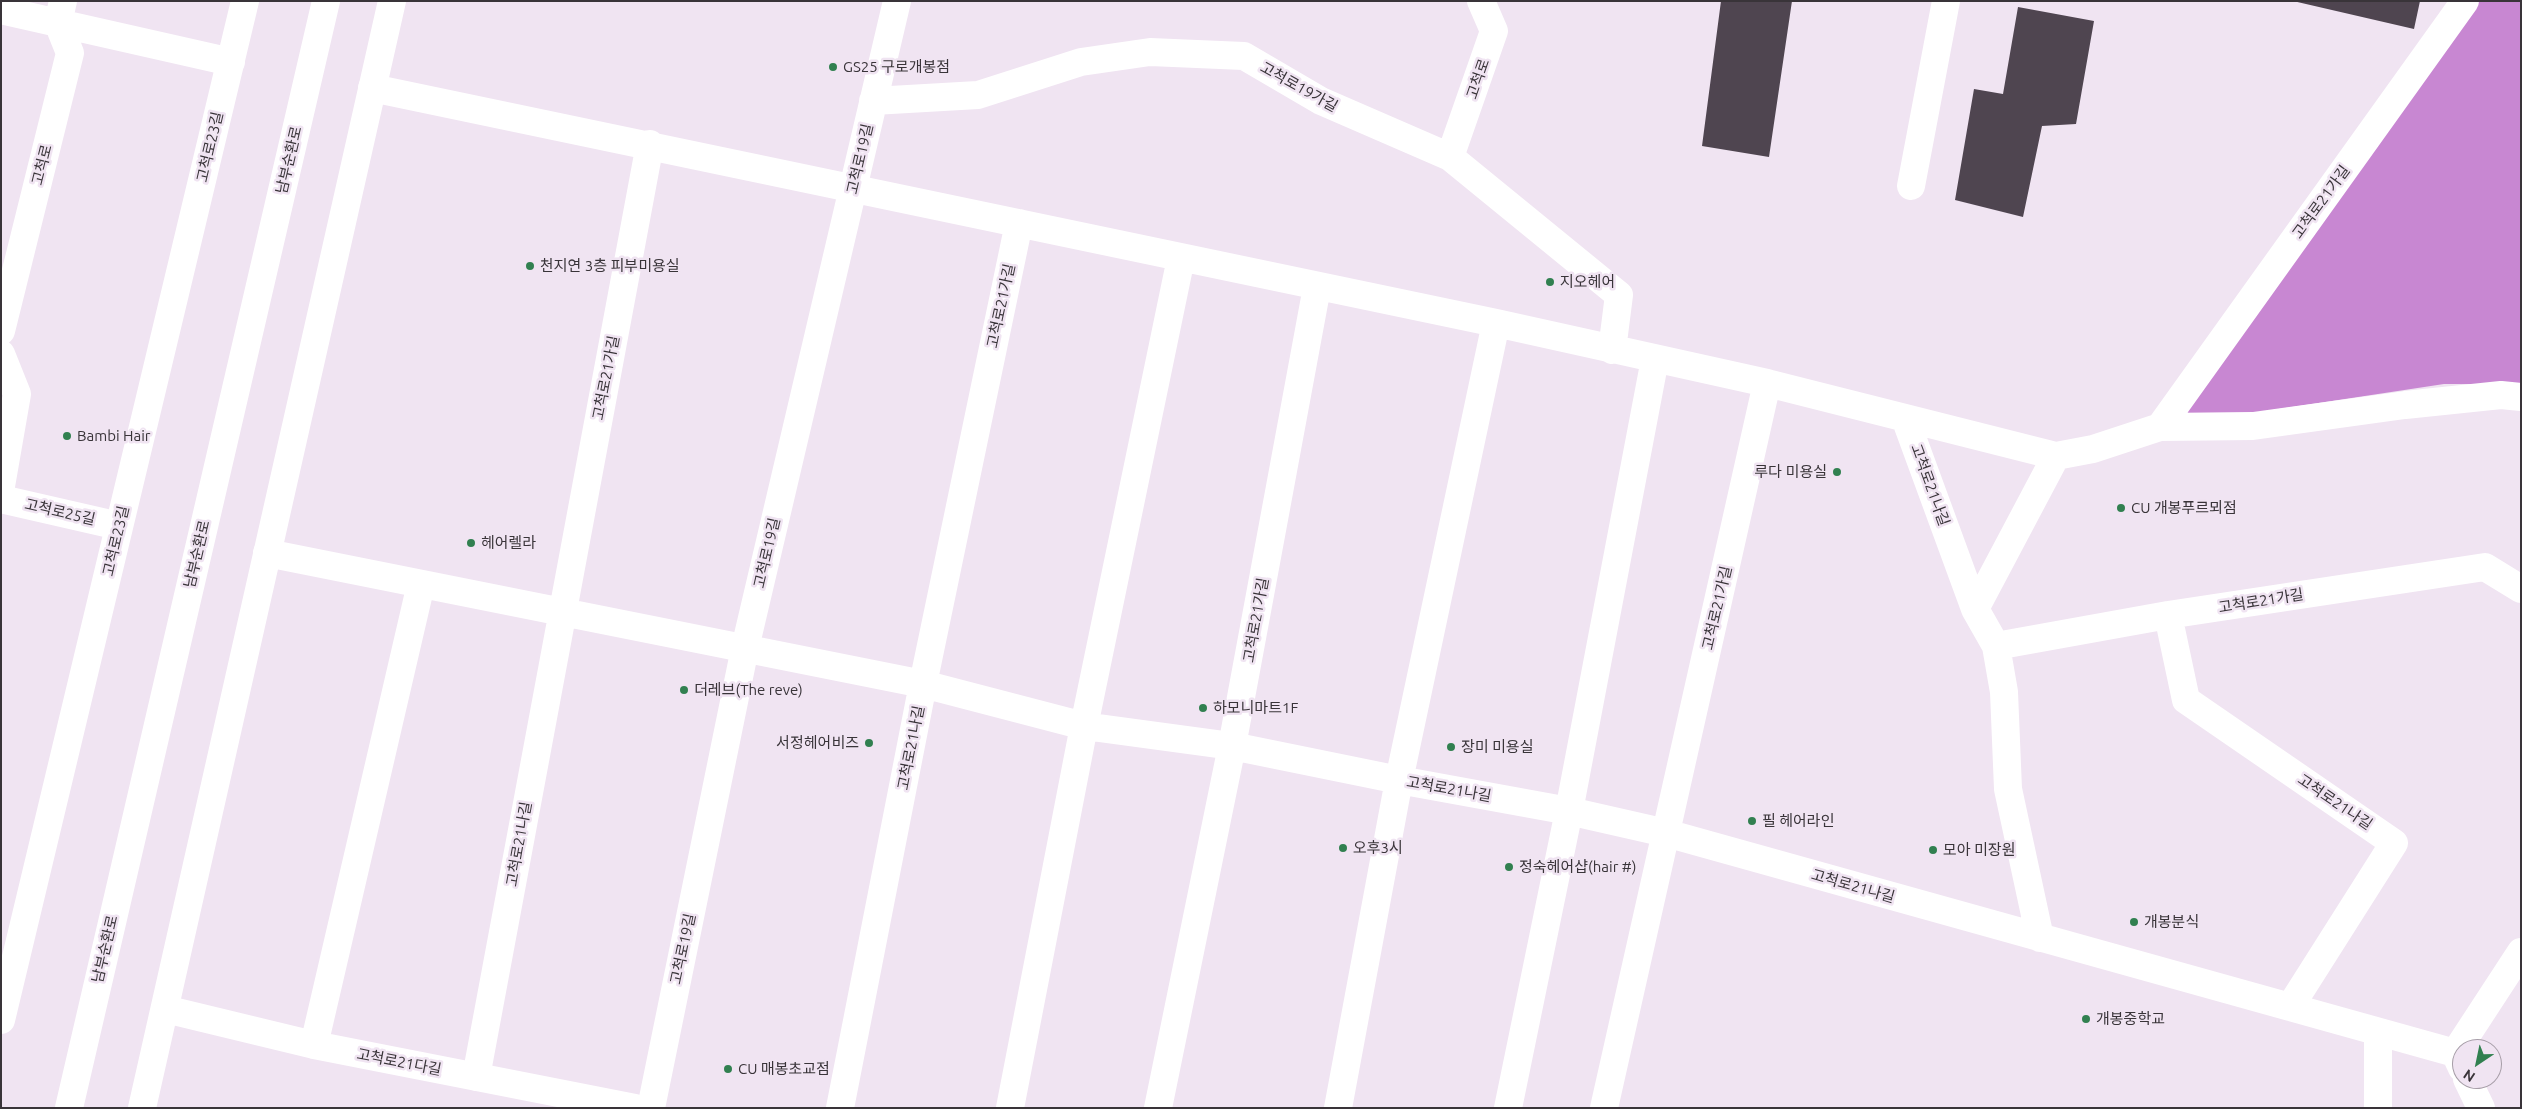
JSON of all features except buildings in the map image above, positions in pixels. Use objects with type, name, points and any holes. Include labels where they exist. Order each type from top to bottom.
[{"type":"street","name":"고척로23길","points":[[1,1020],[245,1]]},
{"type":"street","name":"남부순환로","points":[[68,1108],[326,1]]},
{"type":"street","points":[[142,1108],[392,1]]},
{"type":"street","name":"고척로19길","points":[[650,1108],[745,648],[896,1]]},
{"type":"street","name":"고척로","points":[[1450,157],[1494,31],[1481,1]]},
{"type":"street","points":[[1911,186],[1946,1]]},
{"type":"street","name":"고척로21가길","points":[[2160,427],[2465,1]]},
{"type":"street","points":[[1,10],[61,12],[230,62]]},
{"type":"street","name":"고척로","points":[[1,331],[70,53],[61,12]]},
{"type":"street","name":"고척로19가길","points":[[873,101],[978,94],[1081,62],[1150,52],[1244,56],[1321,101],[1450,157],[1619,295],[1612,350]]},
{"type":"street","points":[[372,88],[650,144],[1317,287],[1496,323],[1767,383],[2056,456],[2093,449],[2160,427],[2253,426],[2424,403],[2501,395],[2521,397]]},
{"type":"street","name":"고척로21가길","points":[[562,612],[650,144]]},
{"type":"street","name":"고척로21가길","points":[[923,684],[1018,223]]},
{"type":"street","points":[[1010,1108],[1084,726],[1181,258]]},
{"type":"street","name":"고척로21가길","points":[[1232,746],[1317,287]]},
{"type":"street","points":[[1338,1108],[1399,780],[1496,323]]},
{"type":"street","points":[[1,354],[17,394],[1,486]]},
{"type":"street","points":[[1508,1108],[1569,810],[1655,359]]},
{"type":"street","name":"고척로21가길","points":[[1666,833],[1767,383]]},
{"type":"street","name":"고척로21나길","points":[[1905,418],[1975,609],[1996,646],[2004,692],[2008,789],[2040,938]]},
{"type":"street","points":[[1975,609],[2056,456]]},
{"type":"street","name":"고척로25길","points":[[1,499],[119,526]]},
{"type":"street","name":"고척로21나길","points":[[267,553],[923,684],[1084,726],[1232,746],[1399,780],[1569,810],[1666,833],[2290,1007],[2378,1032],[2452,1058]]},
{"type":"street","name":"고척로21가길","points":[[1996,646],[2168,615],[2485,567],[2521,589]]},
{"type":"street","points":[[314,1045],[421,584]]},
{"type":"street","name":"고척로21나길","points":[[476,1077],[562,612]]},
{"type":"street","name":"고척로21나길","points":[[2168,615],[2186,700],[2394,843],[2290,1007]]},
{"type":"street","name":"고척로21나길","points":[[840,1108],[923,684]]},
{"type":"street","points":[[1158,1108],[1232,746]]},
{"type":"street","points":[[1604,1108],[1666,833]]},
{"type":"street","points":[[2470,1039],[2521,952]]},
{"type":"street","name":"고척로21다길","points":[[165,1009],[314,1045],[635,1108]]},
{"type":"street","points":[[2378,1032],[2378,1108]]},
{"type":"street","points":[[2472,1089],[2481,1108]]},
{"type":"shaded area","points":[[2465,1],[2521,1],[2521,384],[2444,384],[2160,427]]},
{"type":"place","name":"GS25 구로개봉점","points":[[833,67]]},
{"type":"place","name":"천지연 3층 피부미용실","points":[[530,266]]},
{"type":"place","name":"지오헤어","points":[[1550,282]]},
{"type":"place","name":"Bambi Hair","points":[[67,436]]},
{"type":"place","name":"루다 미용실","points":[[1837,472]]},
{"type":"place","name":"CU 개봉푸르뫼점","points":[[2121,508]]},
{"type":"place","name":"헤어렐라","points":[[471,543]]},
{"type":"place","name":"더레브(The reve)","points":[[684,690]]},
{"type":"place","name":"하모니마트1F","points":[[1203,708]]},
{"type":"place","name":"서정헤어비즈","points":[[869,743]]},
{"type":"place","name":"장미 미용실","points":[[1451,747]]},
{"type":"place","name":"필 헤어라인","points":[[1752,821]]},
{"type":"place","name":"오후3시","points":[[1343,848]]},
{"type":"place","name":"모아 미장원","points":[[1933,850]]},
{"type":"place","name":"정숙헤어샵(hair #)","points":[[1509,867]]},
{"type":"place","name":"개봉분식","points":[[2134,922]]},
{"type":"place","name":"개봉중학교","points":[[2086,1019]]},
{"type":"place","name":"CU 매봉초교점","points":[[728,1069]]}]
